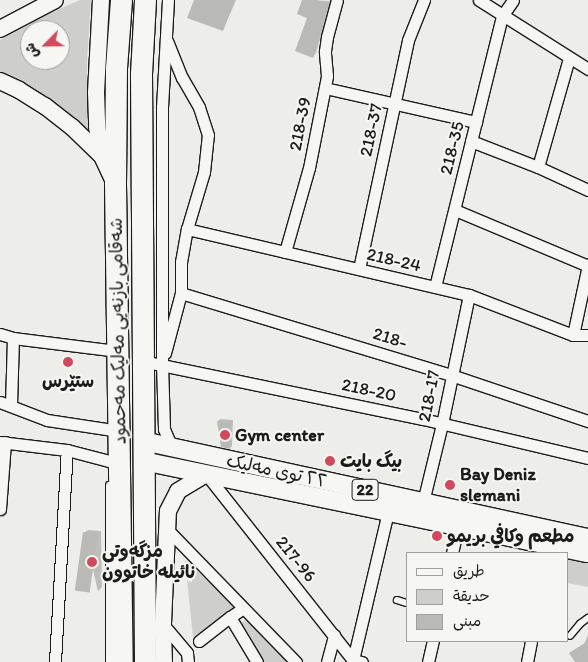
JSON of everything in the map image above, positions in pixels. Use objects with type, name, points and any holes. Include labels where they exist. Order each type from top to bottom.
[{"type":"highway","name":"شەقامی بازنەیی مەلیک مەحمود","points":[[121,0],[116,68],[119,431],[112,463],[122,662]]},
{"type":"highway","name":"شەقامی بازنەیی مەلیک مەحمود","points":[[144,0],[141,74],[152,363],[143,451],[145,662]]},
{"type":"main road","points":[[0,29],[56,0]]},
{"type":"main road","points":[[100,0],[96,92],[97,127],[102,156],[116,184]]},
{"type":"main road","points":[[0,81],[45,106],[102,156]]},
{"type":"main road","name":"٢٢ توی مەلیک","points":[[143,451],[172,448],[588,538]]},
{"type":"main road","name":"٢٢ توی مەلیک","points":[[143,451],[206,474],[458,526],[550,549],[588,553]]},
{"type":"main road","points":[[164,662],[163,624],[168,511],[178,490],[206,474]]},
{"type":"street","points":[[168,0],[164,36],[152,363],[164,429],[172,448]]},
{"type":"street","name":"218-39","points":[[285,252],[309,168],[325,88],[327,37],[337,0]]},
{"type":"street","name":"218-37","points":[[359,269],[408,40],[424,0]]},
{"type":"street","points":[[479,0],[588,69]]},
{"type":"street","points":[[502,16],[513,0]]},
{"type":"street","name":"218-35","points":[[435,287],[502,16]]},
{"type":"street","points":[[152,363],[181,293],[181,262],[187,229],[204,172],[208,135],[199,107],[182,78],[164,36]]},
{"type":"street","points":[[538,167],[569,58]]},
{"type":"street","points":[[325,88],[476,122]]},
{"type":"street","points":[[471,141],[538,167],[588,190]]},
{"type":"street","points":[[454,210],[588,266],[573,335]]},
{"type":"street","name":"218-24","points":[[187,229],[468,295],[573,335],[588,336]]},
{"type":"street","name":"218-","points":[[181,293],[451,375],[588,421]]},
{"type":"street","name":"218-17","points":[[423,502],[442,424],[468,295]]},
{"type":"street","points":[[0,334],[12,338],[118,351]]},
{"type":"street","points":[[12,338],[6,404],[47,420],[119,431]]},
{"type":"street","name":"218-20","points":[[152,363],[442,424],[588,458]]},
{"type":"street","points":[[0,509],[2,442],[67,450],[112,463]]},
{"type":"street","points":[[55,662],[67,450]]},
{"type":"street","name":"217-96","points":[[206,474],[334,635],[357,661]]},
{"type":"street","points":[[357,661],[388,512]]},
{"type":"street","points":[[452,552],[458,526]]},
{"type":"street","points":[[166,528],[296,662]]},
{"type":"street","points":[[143,606],[163,624],[189,659]]},
{"type":"street","points":[[199,641],[242,608]]},
{"type":"street","points":[[230,617],[257,662]]},
{"type":"street","points":[[326,662],[334,635]]},
{"type":"street","points":[[428,662],[433,642]]},
{"type":"street","points":[[527,662],[531,642]]},
{"type":"lane","points":[[109,480],[109,662]]},
{"type":"lane","points":[[397,600],[406,603]]},
{"type":"lane","points":[[570,636],[588,618]]},
{"type":"green space","points":[[80,0],[91,0],[87,61],[88,133],[0,75],[0,40],[20,29],[20,70],[70,70],[70,20],[37,20]]},
{"type":"green space","points":[[568,554],[588,558],[588,587],[568,583]]},
{"type":"green space","points":[[185,560],[236,607],[193,637]]},
{"type":"green space","points":[[243,621],[251,622],[292,662],[261,662],[241,625]]},
{"type":"building","points":[[194,0],[235,0],[223,31],[187,18]]},
{"type":"building","points":[[302,0],[317,0],[328,4],[313,58],[295,51],[307,18],[297,14]]},
{"type":"building","name":"Gym center","points":[[217,421],[231,422],[230,449],[221,447]]},
{"type":"building","points":[[83,532],[98,534],[90,593],[75,590]]},
{"type":"building","points":[[588,641],[588,662],[575,662],[569,653]]},
{"type":"place","name":"ستێرس","points":[[68,362]]},
{"type":"place","name":"Gym center","points":[[225,435]]},
{"type":"place","name":"بیگ بایت","points":[[330,461]]},
{"type":"place","name":"Bay Deniz slemani","points":[[450,485]]},
{"type":"place","name":"مطعم وكافي بريمو","points":[[437,536]]},
{"type":"place","name":"مزگەوتی نائیلە خاتوون","points":[[92,562]]}]
